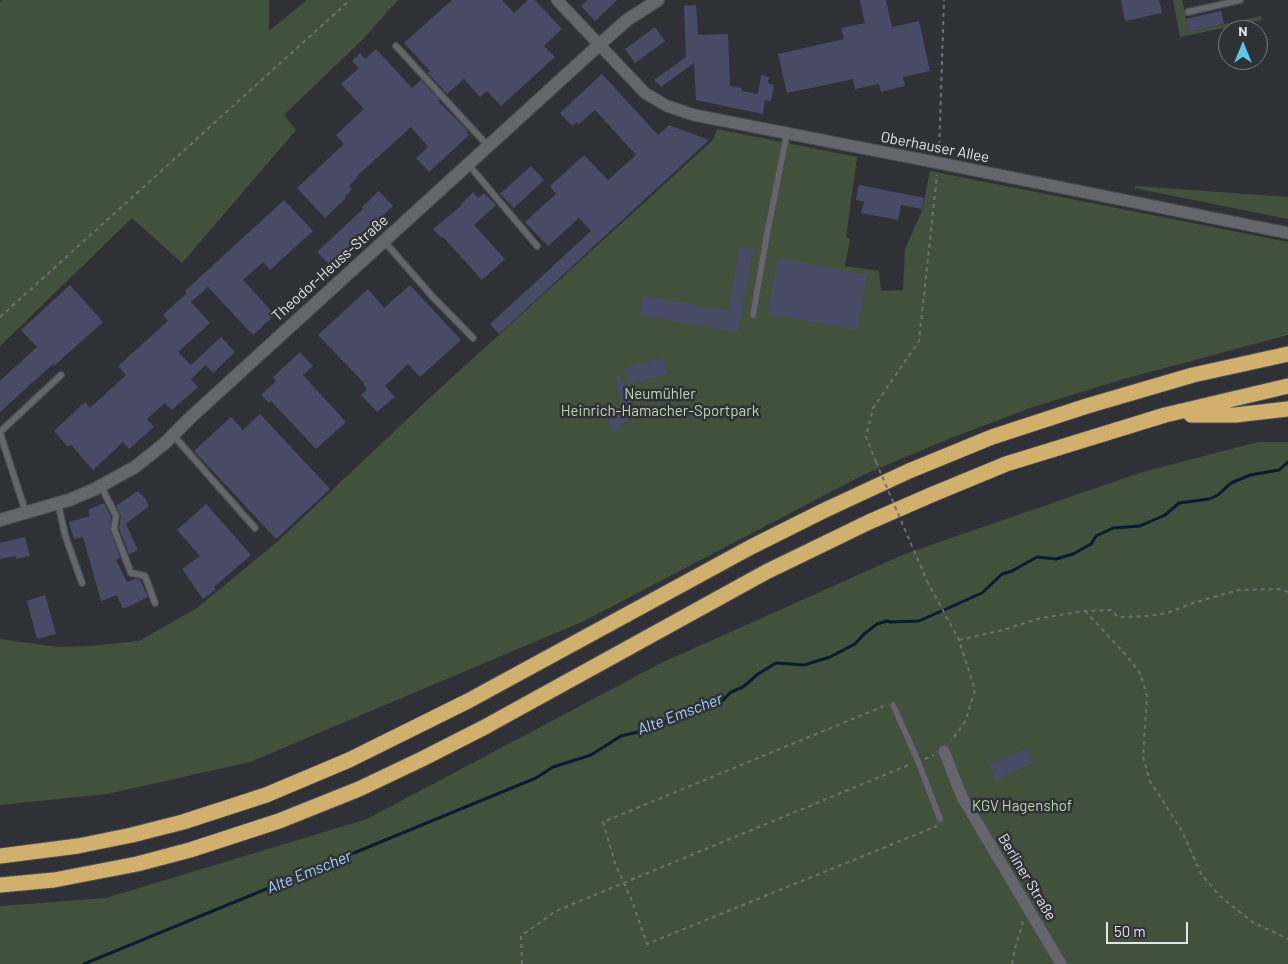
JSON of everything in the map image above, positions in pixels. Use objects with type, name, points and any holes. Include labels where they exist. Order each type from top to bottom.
[{"type":"highway","points":[[0,856],[78,846],[132,835],[182,822],[266,794],[349,760],[468,701],[751,547],[909,471],[992,436],[1087,406],[1193,375],[1288,354]]},
{"type":"highway","points":[[0,886],[54,880],[137,864],[235,837],[297,814],[359,789],[484,728],[766,572],[869,522],[1006,464],[1165,415],[1288,386]]},
{"type":"highway","points":[[1165,415],[1235,415],[1288,409]]},
{"type":"street","name":"Oberhauser Allee","points":[[557,0],[645,93],[667,106],[694,115],[1288,234]]},
{"type":"street","name":"Theodor-Heuss-Straße","points":[[0,520],[58,503],[101,486],[134,467],[165,443],[191,417],[599,45],[627,20],[658,0]]},
{"type":"street","name":"Berliner Straße","points":[[944,751],[962,797],[1061,964]]},
{"type":"lane","points":[[1188,12],[1240,0]]},
{"type":"lane","points":[[396,46],[488,146]]},
{"type":"lane","points":[[753,315],[787,133]]},
{"type":"lane","points":[[468,164],[537,246]]},
{"type":"lane","points":[[384,241],[432,296],[473,338]]},
{"type":"lane","points":[[26,513],[0,432],[62,375]]},
{"type":"lane","points":[[173,435],[255,528]]},
{"type":"lane","points":[[101,486],[116,516],[114,529],[131,573],[145,576],[155,603]]},
{"type":"lane","points":[[58,503],[65,535],[72,550],[82,583]]},
{"type":"lane","points":[[893,705],[940,819]]},
{"type":"path","points":[[0,317],[350,0]]},
{"type":"path","points":[[522,964],[521,936],[556,911],[944,751],[965,722],[975,690],[959,640],[927,581],[866,437],[873,408],[919,341],[938,163],[944,0]]},
{"type":"path","points":[[959,640],[1003,630],[1041,618],[1111,610],[1118,617],[1148,616],[1167,613],[1193,603],[1238,590],[1278,589],[1288,592]]},
{"type":"path","points":[[1085,612],[1126,655],[1140,673],[1146,696],[1143,756],[1150,781],[1182,831],[1201,874],[1220,896],[1252,922],[1288,939]]},
{"type":"path","points":[[893,705],[892,703],[603,822],[615,863],[647,944],[941,824],[940,819]]},
{"type":"path","points":[[1012,964],[1027,907]]},
{"type":"green space","points":[[3,0],[269,0],[269,31],[307,0],[398,0],[364,38],[284,115],[296,130],[182,263],[132,218],[0,346],[0,2]]},
{"type":"green space","points":[[1173,0],[1182,0],[1189,32],[1218,26],[1218,29],[1180,37]]},
{"type":"green space","points":[[1261,16],[1262,20],[1243,20]]},
{"type":"green space","name":"Neumühler Heinrich-Hamacher-Sportpark","points":[[717,129],[857,157],[846,237],[850,239],[845,266],[879,271],[881,291],[903,290],[905,249],[922,211],[930,171],[1288,242],[1288,335],[1120,380],[1030,408],[946,440],[863,475],[584,621],[250,762],[107,794],[0,805],[0,639],[58,647],[139,641],[197,608],[277,542],[436,392],[713,140]]},
{"type":"green space","points":[[1135,186],[1288,197],[1288,219],[1134,188]]},
{"type":"green space","name":"KGV Hagenshof","points":[[1258,442],[1288,442],[1288,964],[0,964],[0,906],[106,898],[367,819],[661,663],[905,554],[1139,473]]},
{"type":"building","points":[[452,0],[502,0],[514,13],[528,0],[535,0],[562,29],[544,46],[555,57],[501,106],[487,91],[480,97],[464,79],[447,94],[428,73],[430,71],[404,43]]},
{"type":"building","points":[[588,0],[617,0],[595,21],[581,6]]},
{"type":"building","points":[[860,0],[886,0],[892,27],[919,21],[930,71],[903,77],[905,86],[881,92],[879,84],[855,89],[853,79],[787,93],[778,54],[844,39],[841,28],[865,23]]},
{"type":"building","points":[[1121,0],[1159,0],[1162,13],[1125,21]]},
{"type":"building","points":[[696,5],[698,35],[728,34],[730,86],[742,88],[741,91],[758,94],[761,75],[769,77],[768,83],[774,85],[771,101],[765,100],[763,114],[696,100],[694,63],[661,87],[654,80],[686,57],[684,6]]},
{"type":"building","points":[[1221,11],[1223,20],[1218,20],[1218,25],[1189,32],[1186,19]]},
{"type":"building","points":[[655,27],[665,41],[635,63],[625,49]]},
{"type":"building","points":[[376,49],[412,88],[421,80],[440,100],[438,101],[468,131],[466,132],[469,135],[429,172],[416,158],[428,147],[411,127],[357,176],[349,186],[352,189],[345,196],[346,198],[325,218],[297,188],[344,144],[336,135],[364,109],[341,84],[359,68],[352,61],[360,53],[365,59]]},
{"type":"building","points":[[602,74],[658,135],[669,125],[709,140],[499,334],[490,324],[591,231],[579,218],[548,246],[525,222],[556,194],[550,186],[584,155],[608,180],[636,155],[595,110],[579,124],[577,122],[572,126],[560,113]]},
{"type":"building","points":[[531,166],[544,180],[514,208],[500,194]]},
{"type":"building","points":[[859,185],[924,198],[922,209],[901,205],[898,220],[861,213],[864,202],[856,200]]},
{"type":"building","points":[[379,191],[393,206],[329,264],[317,252],[363,209],[362,207]]},
{"type":"building","points":[[473,192],[478,198],[484,193],[496,205],[474,225],[505,259],[482,280],[443,237],[433,229],[462,205]]},
{"type":"building","points":[[284,200],[313,231],[270,270],[263,262],[243,280],[275,315],[253,335],[208,287],[191,302],[210,323],[178,352],[191,365],[221,337],[235,352],[213,373],[206,365],[191,379],[198,387],[172,410],[165,403],[147,419],[154,427],[129,449],[123,442],[93,470],[71,445],[68,447],[54,431],[85,402],[90,408],[126,375],[118,366],[168,321],[163,315],[187,293],[185,291]]},
{"type":"building","points":[[740,246],[753,249],[738,332],[639,315],[643,296],[728,311]]},
{"type":"building","points":[[778,258],[867,275],[857,330],[767,314]]},
{"type":"building","points":[[70,285],[103,322],[0,412],[0,381],[37,347],[21,330]]},
{"type":"building","points":[[410,285],[461,340],[420,377],[408,364],[385,386],[395,397],[377,412],[361,395],[367,389],[364,383],[318,335],[368,289],[384,308]]},
{"type":"building","points":[[300,352],[313,366],[303,375],[346,422],[316,449],[271,401],[269,403],[261,395],[276,381],[273,377]]},
{"type":"building","points":[[664,358],[668,374],[628,384],[624,368]]},
{"type":"building","points":[[619,375],[624,385],[627,384],[631,396],[629,397],[638,416],[620,424],[622,428],[613,432],[606,416],[622,409],[616,376]]},
{"type":"building","points":[[260,414],[330,489],[276,539],[194,451],[231,417],[243,430]]},
{"type":"building","points":[[138,491],[147,500],[149,506],[126,524],[138,550],[129,554],[119,528],[121,516],[116,506]]},
{"type":"building","points":[[104,503],[111,517],[110,530],[120,558],[116,560],[127,582],[135,579],[140,580],[148,597],[123,609],[117,595],[101,601],[83,537],[74,539],[69,522],[90,516],[88,510]]},
{"type":"building","points":[[206,504],[251,555],[203,599],[182,569],[200,556],[177,530]]},
{"type":"building","points":[[25,537],[30,556],[16,559],[16,556],[0,559],[0,543]]},
{"type":"building","points":[[45,595],[56,634],[37,639],[27,601]]},
{"type":"building","points":[[1027,748],[1033,763],[996,780],[989,765]]},
{"type":"waterway","name":"Alte Emscher","points":[[84,964],[536,778],[553,767],[591,755],[621,736],[663,723],[687,710],[706,707],[723,700],[731,692],[743,687],[758,674],[776,663],[804,665],[830,657],[855,644],[877,624],[887,621],[919,621],[982,593],[1002,574],[1012,571],[1037,557],[1056,559],[1073,554],[1091,544],[1096,536],[1113,528],[1140,526],[1165,515],[1179,503],[1209,499],[1218,495],[1231,483],[1250,475],[1279,470],[1288,462]]}]
